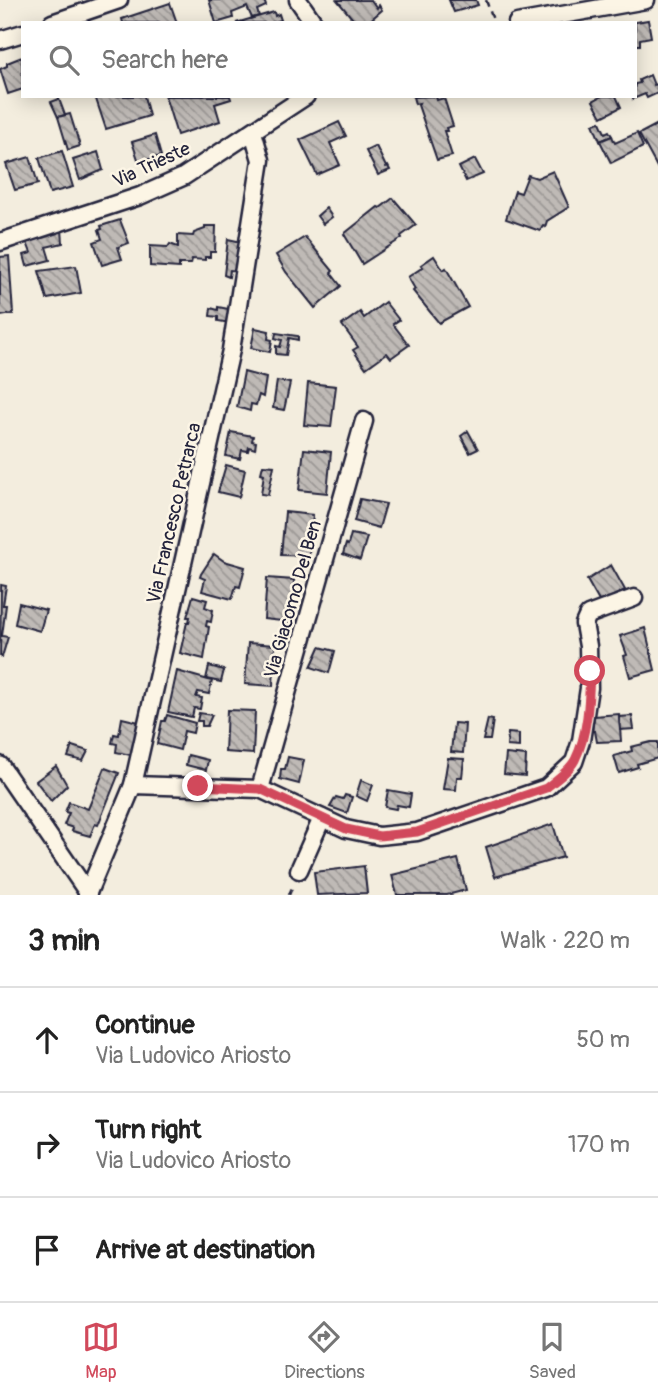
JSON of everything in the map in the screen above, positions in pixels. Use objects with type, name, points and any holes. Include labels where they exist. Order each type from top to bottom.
[{"type":"street","points":[[58,21],[120,0]]},
{"type":"street","points":[[298,0],[313,21]]},
{"type":"street","points":[[528,21],[646,0]]},
{"type":"street","points":[[0,40],[21,34]]},
{"type":"street","name":"Via Trieste","points":[[0,242],[140,196],[183,177],[303,98]]},
{"type":"street","name":"Via Francesco Petrarca","points":[[88,894],[133,785],[231,351],[261,160],[253,132]]},
{"type":"street","name":"Via Giacomo Del Ben","points":[[260,789],[364,421]]},
{"type":"street","points":[[133,785],[260,789],[346,829],[379,836],[417,832],[546,788],[574,762],[581,741],[589,688],[589,655],[584,624],[588,615],[634,598]]},
{"type":"street","points":[[0,765],[88,894]]},
{"type":"street","points":[[299,870],[322,818]]},
{"type":"path","points":[[485,0],[493,21]]},
{"type":"building","points":[[209,0],[264,0],[266,6],[257,10],[259,16],[252,18],[247,7],[232,13],[233,18],[215,21]]},
{"type":"building","points":[[337,0],[371,0],[382,10],[369,21],[354,21]]},
{"type":"building","points":[[449,0],[476,0],[478,5],[454,12]]},
{"type":"building","points":[[170,3],[176,21],[122,21]]},
{"type":"building","points":[[274,12],[275,16],[279,14],[281,20],[278,21],[243,21]]},
{"type":"building","points":[[648,20],[651,37],[640,39],[640,45],[637,45],[637,22]]},
{"type":"building","points":[[21,57],[21,90],[8,94],[0,69],[7,66],[7,63]]},
{"type":"building","points":[[650,75],[654,85],[657,84],[658,93],[647,98],[645,94],[637,97],[639,80]]},
{"type":"building","points":[[96,98],[144,98],[149,116],[106,129]]},
{"type":"building","points":[[166,98],[231,98],[215,104],[220,121],[177,135]]},
{"type":"building","points":[[413,98],[444,98],[453,126],[444,131],[452,156],[437,160],[419,103],[415,104]]},
{"type":"building","points":[[598,98],[617,98],[621,107],[602,117],[593,101]]},
{"type":"building","points":[[59,99],[65,115],[58,117],[51,102]]},
{"type":"building","points":[[70,114],[80,146],[68,150],[58,117]]},
{"type":"building","points":[[339,122],[346,136],[330,143],[340,165],[317,175],[300,140]]},
{"type":"building","points":[[600,122],[605,133],[609,131],[612,136],[600,141],[593,124]]},
{"type":"building","points":[[658,124],[658,169],[639,134]]},
{"type":"building","points":[[637,133],[643,147],[611,163],[600,141],[612,136],[615,143]]},
{"type":"building","points":[[155,135],[161,156],[139,162],[132,142]]},
{"type":"building","points":[[376,146],[390,170],[378,175],[366,151]]},
{"type":"building","points":[[62,151],[73,187],[50,193],[39,158]]},
{"type":"building","points":[[98,152],[103,170],[80,180],[73,160]]},
{"type":"building","points":[[30,157],[38,184],[15,190],[6,164]]},
{"type":"building","points":[[475,159],[483,174],[466,181],[459,167]]},
{"type":"building","points":[[553,171],[569,207],[547,221],[540,231],[506,219],[515,191],[521,193],[528,175],[537,178]]},
{"type":"building","points":[[393,198],[416,225],[401,236],[402,238],[362,264],[344,234]]},
{"type":"building","points":[[326,208],[332,217],[323,224],[317,216]]},
{"type":"building","points":[[120,220],[129,243],[118,247],[122,259],[102,265],[94,242],[102,239],[99,230],[102,229],[101,226]]},
{"type":"building","points":[[205,226],[216,226],[215,252],[210,252],[210,257],[205,257],[205,260],[192,259],[191,264],[179,264],[179,268],[150,266],[150,246],[168,247],[170,244],[178,247],[178,235],[193,236],[205,229]]},
{"type":"building","points":[[62,229],[63,243],[46,247],[50,260],[27,266],[24,255],[31,253],[26,240]]},
{"type":"building","points":[[305,237],[333,271],[331,273],[341,286],[315,308],[276,255]]},
{"type":"building","points":[[228,239],[246,243],[240,271],[230,270],[229,277],[224,275]]},
{"type":"building","points":[[9,256],[13,314],[0,316],[0,257]]},
{"type":"building","points":[[434,256],[443,270],[446,268],[468,307],[439,323],[413,291],[415,289],[408,277]]},
{"type":"building","points":[[76,266],[81,293],[47,299],[39,271]]},
{"type":"building","points":[[385,302],[399,320],[393,324],[409,345],[391,358],[387,353],[366,368],[353,350],[358,347],[342,325],[360,312],[364,318]]},
{"type":"building","points":[[218,307],[234,310],[231,323],[218,321],[218,317],[210,316],[211,308],[218,310]]},
{"type":"building","points":[[255,328],[269,331],[268,339],[272,340],[270,352],[251,348]]},
{"type":"building","points":[[276,333],[298,336],[298,340],[289,338],[286,355],[276,354],[276,346],[280,347],[282,340],[275,338]]},
{"type":"building","points":[[244,372],[266,378],[263,397],[259,395],[256,405],[251,404],[250,411],[237,407]]},
{"type":"building","points":[[277,381],[290,383],[284,410],[273,408]]},
{"type":"building","points":[[308,383],[336,386],[331,427],[304,425]]},
{"type":"building","points":[[468,431],[478,449],[470,453],[461,436]]},
{"type":"building","points":[[231,432],[253,436],[255,449],[249,447],[248,451],[242,450],[240,459],[226,456]]},
{"type":"building","points":[[304,449],[331,452],[327,493],[299,490]]},
{"type":"building","points":[[226,465],[245,470],[239,497],[218,492]]},
{"type":"building","points":[[263,465],[274,466],[268,495],[261,494]]},
{"type":"building","points":[[360,499],[386,504],[379,528],[354,521]]},
{"type":"building","points":[[285,512],[313,515],[309,556],[281,555]]},
{"type":"building","points":[[351,534],[367,537],[360,560],[343,554]]},
{"type":"building","points":[[214,554],[224,561],[245,567],[240,587],[236,586],[232,599],[202,591],[205,579],[200,577]]},
{"type":"building","points":[[611,565],[625,590],[600,603],[587,580]]},
{"type":"building","points":[[267,578],[294,580],[291,622],[264,619]]},
{"type":"building","points":[[1,585],[6,586],[2,636],[8,637],[2,657],[0,656]]},
{"type":"building","points":[[193,596],[207,600],[205,607],[213,610],[211,622],[207,621],[206,626],[209,627],[204,659],[180,653]]},
{"type":"building","points":[[19,603],[46,610],[40,631],[15,624]]},
{"type":"building","points":[[645,628],[655,670],[630,677],[624,656],[627,655],[620,636]]},
{"type":"building","points":[[248,643],[275,645],[273,686],[245,684]]},
{"type":"building","points":[[320,647],[335,651],[329,673],[311,667]]},
{"type":"building","points":[[209,666],[224,670],[221,682],[206,679]]},
{"type":"building","points":[[177,671],[212,681],[209,694],[198,692],[196,697],[202,698],[200,709],[194,708],[192,717],[168,712]]},
{"type":"building","points":[[227,710],[255,711],[253,754],[225,752]]},
{"type":"building","points":[[199,713],[212,715],[207,726],[202,726],[202,721],[197,721]]},
{"type":"building","points":[[619,714],[621,741],[597,742],[595,731],[592,731],[594,716]]},
{"type":"building","points":[[167,715],[195,723],[193,733],[184,731],[180,750],[157,744],[162,721],[165,721]]},
{"type":"building","points":[[632,716],[634,729],[620,730],[619,717]]},
{"type":"building","points":[[122,718],[139,722],[131,755],[116,752],[117,744],[112,743],[114,734],[119,735]]},
{"type":"building","points":[[488,719],[493,720],[490,740],[483,740]]},
{"type":"building","points":[[454,723],[465,724],[463,753],[451,752]]},
{"type":"building","points":[[508,733],[519,734],[519,747],[507,746]]},
{"type":"building","points":[[658,742],[658,758],[619,773],[614,756],[632,751],[631,747]]},
{"type":"building","points":[[72,746],[88,751],[83,761],[68,757]]},
{"type":"building","points":[[506,754],[526,756],[525,776],[504,774]]},
{"type":"building","points":[[188,755],[208,760],[206,770],[186,765]]},
{"type":"building","points":[[288,757],[304,760],[299,784],[280,779],[281,769],[285,769]]},
{"type":"building","points":[[448,758],[464,759],[462,777],[457,777],[456,790],[443,789]]},
{"type":"building","points":[[56,766],[67,785],[51,801],[36,781]]},
{"type":"building","points":[[105,768],[119,773],[98,825],[95,824],[90,836],[72,831],[73,828],[64,825],[69,813],[65,812],[69,802],[88,809]]},
{"type":"building","points":[[361,780],[373,785],[367,801],[356,796]]},
{"type":"building","points":[[388,790],[411,794],[409,807],[385,807]]},
{"type":"building","points":[[345,795],[352,797],[347,813],[330,807],[336,797],[343,799]]},
{"type":"building","points":[[553,824],[563,857],[495,877],[486,847]]},
{"type":"building","points":[[458,859],[466,890],[447,895],[397,895],[392,875]]},
{"type":"building","points":[[364,866],[367,893],[317,895],[314,872]]},
{"type":"route","points":[[198,786],[260,789],[346,829],[379,836],[417,832],[546,788],[561,776],[574,762],[581,741],[586,719],[590,671]]}]
